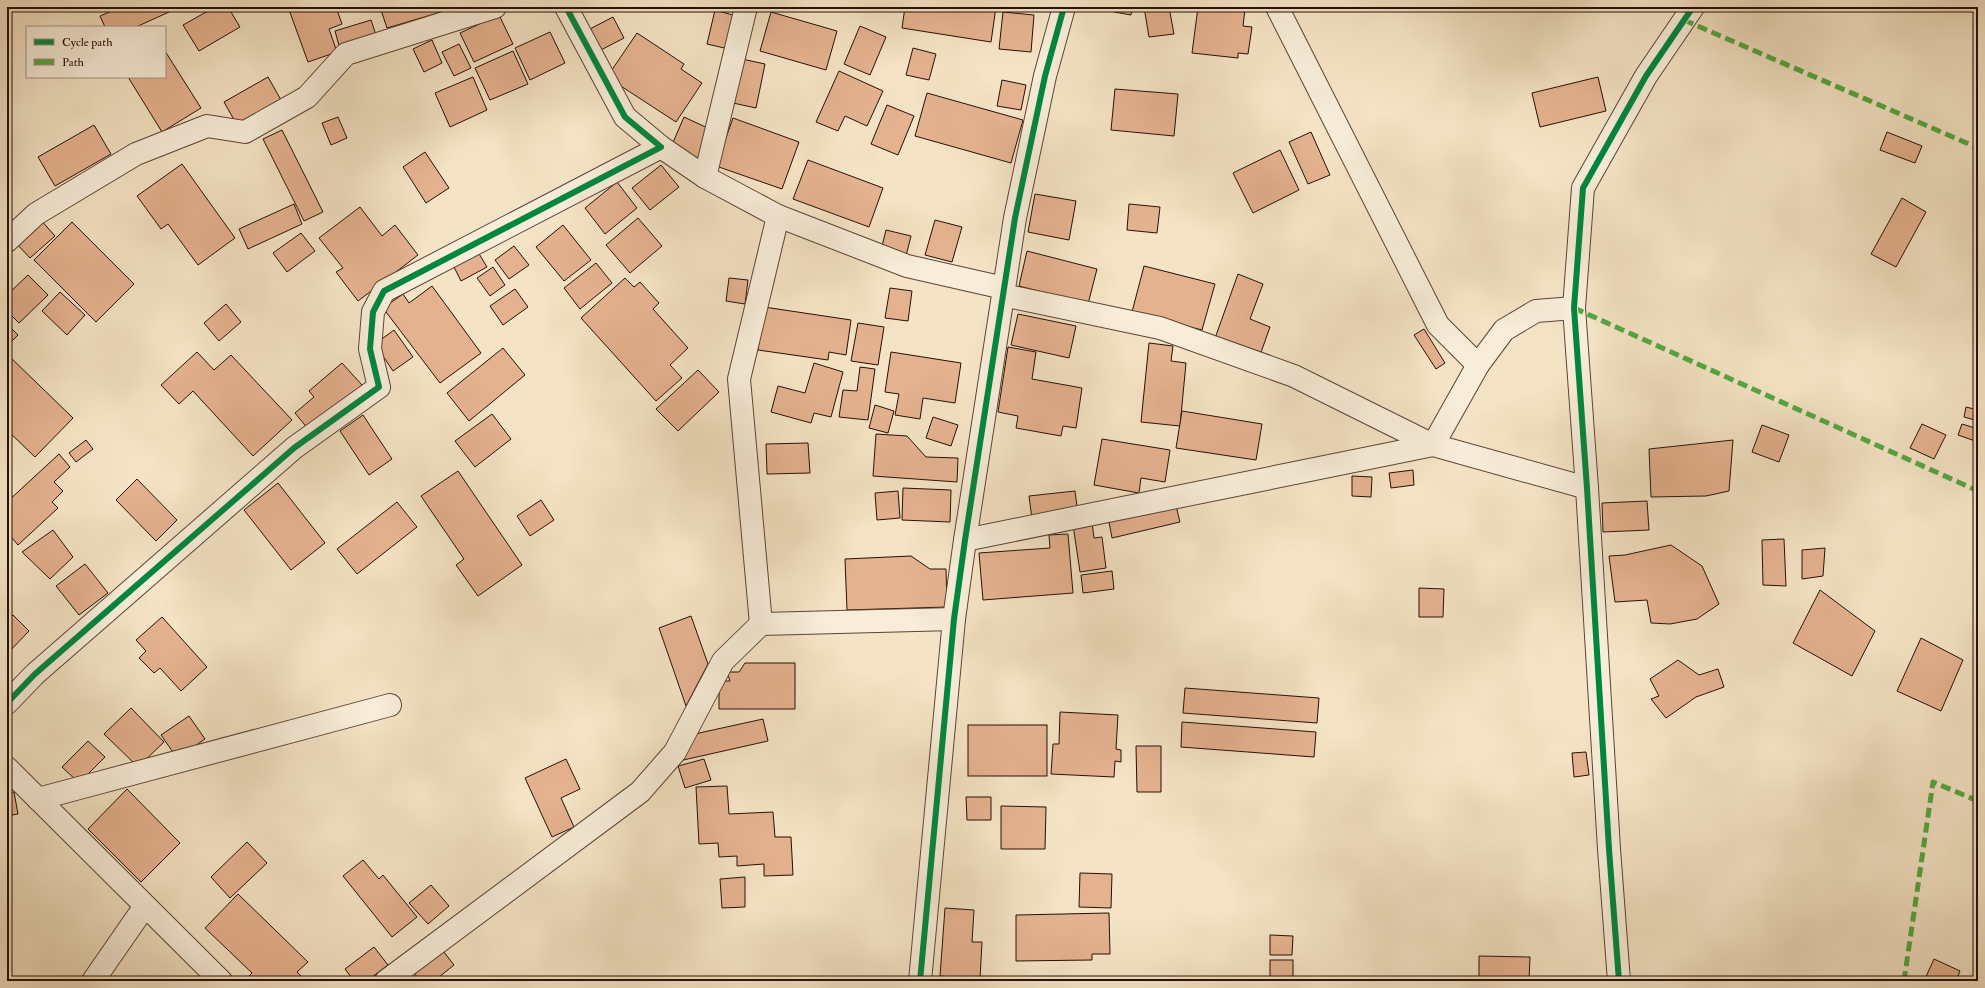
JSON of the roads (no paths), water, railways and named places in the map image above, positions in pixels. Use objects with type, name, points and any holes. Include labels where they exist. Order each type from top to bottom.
[{"type":"street","points":[[7,241],[36,214],[136,154],[207,126],[244,132],[307,97],[346,54],[496,7]]},
{"type":"street","points":[[566,7],[626,116],[661,147],[705,177],[778,216],[907,266],[1004,292],[1160,328],[1294,376],[1433,445],[1587,488]]},
{"type":"street","points":[[705,177],[746,7]]},
{"type":"street","points":[[920,981],[954,619],[965,540],[1015,218],[1045,76],[1064,7]]},
{"type":"street","points":[[1277,7],[1438,325],[1478,366]]},
{"type":"street","points":[[1619,981],[1574,308],[1583,188],[1646,76],[1693,7]]},
{"type":"street","points":[[7,703],[36,674],[294,448],[379,387],[370,349],[373,312],[384,291],[661,147]]},
{"type":"street","points":[[761,624],[739,378],[778,216]]},
{"type":"street","points":[[965,540],[1433,445],[1478,366],[1504,330],[1536,311],[1574,308]]},
{"type":"street","points":[[386,981],[640,792],[675,752],[723,661],[761,624],[954,619]]},
{"type":"street","points":[[38,799],[390,705]]},
{"type":"street","points":[[7,768],[221,981]]},
{"type":"street","points":[[93,981],[145,906]]}]
